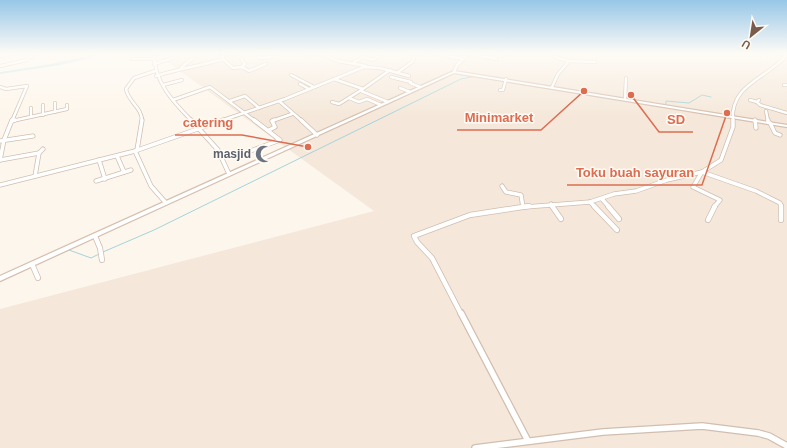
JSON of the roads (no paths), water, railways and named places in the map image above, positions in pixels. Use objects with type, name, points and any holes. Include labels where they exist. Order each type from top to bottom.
[{"type":"street","points":[[146,74],[134,78],[126,89],[128,98],[141,112],[136,151],[151,186],[166,203]]},
{"type":"street","points":[[163,74],[156,76],[173,100],[198,129],[218,148],[229,174]]},
{"type":"street","points":[[0,185],[136,151],[279,101],[345,74]]},
{"type":"street","points":[[332,102],[338,104],[362,90],[385,74]]},
{"type":"street","points":[[403,74],[409,76]]},
{"type":"street","points":[[0,279],[450,74]]},
{"type":"street","points":[[466,74],[787,126]]},
{"type":"street","points":[[552,87],[558,74]]},
{"type":"street","points":[[708,220],[714,207],[720,200],[693,187],[702,172],[721,160],[733,127],[735,102],[743,90],[757,77],[763,74]]},
{"type":"street","points":[[291,75],[314,87]]},
{"type":"street","points":[[391,77],[410,81],[410,83],[420,87]]},
{"type":"street","points":[[334,78],[388,102]]},
{"type":"street","points":[[624,99],[626,78]]},
{"type":"street","points":[[163,85],[182,80]]},
{"type":"street","points":[[500,90],[503,90],[505,80]]},
{"type":"street","points":[[300,84],[309,89]]},
{"type":"street","points":[[0,87],[6,88],[27,86],[2,141],[0,160],[40,153]]},
{"type":"street","points":[[173,100],[209,87],[269,130],[280,141],[245,153]]},
{"type":"street","points":[[400,88],[410,92]]},
{"type":"street","points":[[230,101],[245,96],[259,108]]},
{"type":"street","points":[[349,98],[359,102],[367,99],[381,105]]},
{"type":"street","points":[[750,100],[758,101],[766,107],[787,113]]},
{"type":"street","points":[[279,101],[292,114],[317,134]]},
{"type":"street","points":[[55,102],[55,112]]},
{"type":"street","points":[[43,105],[43,115]]},
{"type":"street","points":[[12,121],[67,109],[67,105]]},
{"type":"street","points":[[31,117],[32,108]]},
{"type":"street","points":[[18,120],[19,111]]},
{"type":"street","points":[[766,111],[769,123],[775,134],[780,135]]},
{"type":"street","points":[[269,130],[275,127],[272,122],[273,120],[292,114]]},
{"type":"street","points":[[755,120],[756,128]]},
{"type":"street","points":[[2,141],[33,136]]},
{"type":"street","points":[[35,176],[40,153],[43,149]]},
{"type":"street","points":[[117,156],[124,172]]},
{"type":"street","points":[[99,160],[105,179]]},
{"type":"street","points":[[96,181],[131,170]]},
{"type":"street","points":[[528,441],[432,258],[417,242],[414,236],[470,215],[532,205],[590,202],[614,194],[642,189],[686,174],[702,172],[756,191],[781,203],[781,220]]},
{"type":"street","points":[[502,186],[506,192],[521,195],[523,207]]},
{"type":"street","points":[[602,199],[619,219]]},
{"type":"street","points":[[590,202],[617,230]]},
{"type":"street","points":[[551,204],[561,219]]},
{"type":"street","points":[[95,236],[100,248],[102,260]]},
{"type":"street","points":[[32,264],[38,278]]},
{"type":"street","points":[[475,448],[602,432],[702,426],[758,433],[769,436],[787,446]]},
{"type":"waterway","points":[[103,252],[154,230],[461,79],[476,76]]},
{"type":"waterway","points":[[666,106],[666,101],[689,103],[702,95],[711,97]]},
{"type":"waterway","points":[[35,265],[69,250],[91,258],[99,254]]},
{"type":"waterway","points":[[0,281],[30,267]]},
{"type":"place","name":"Minimarket","points":[[584,91]]},
{"type":"place","name":"SD","points":[[631,95]]},
{"type":"place","name":"Toku buah sayuran","points":[[727,113]]},
{"type":"place","name":"catering","points":[[308,147]]},
{"type":"place","name":"masjid","points":[[264,154]]}]
